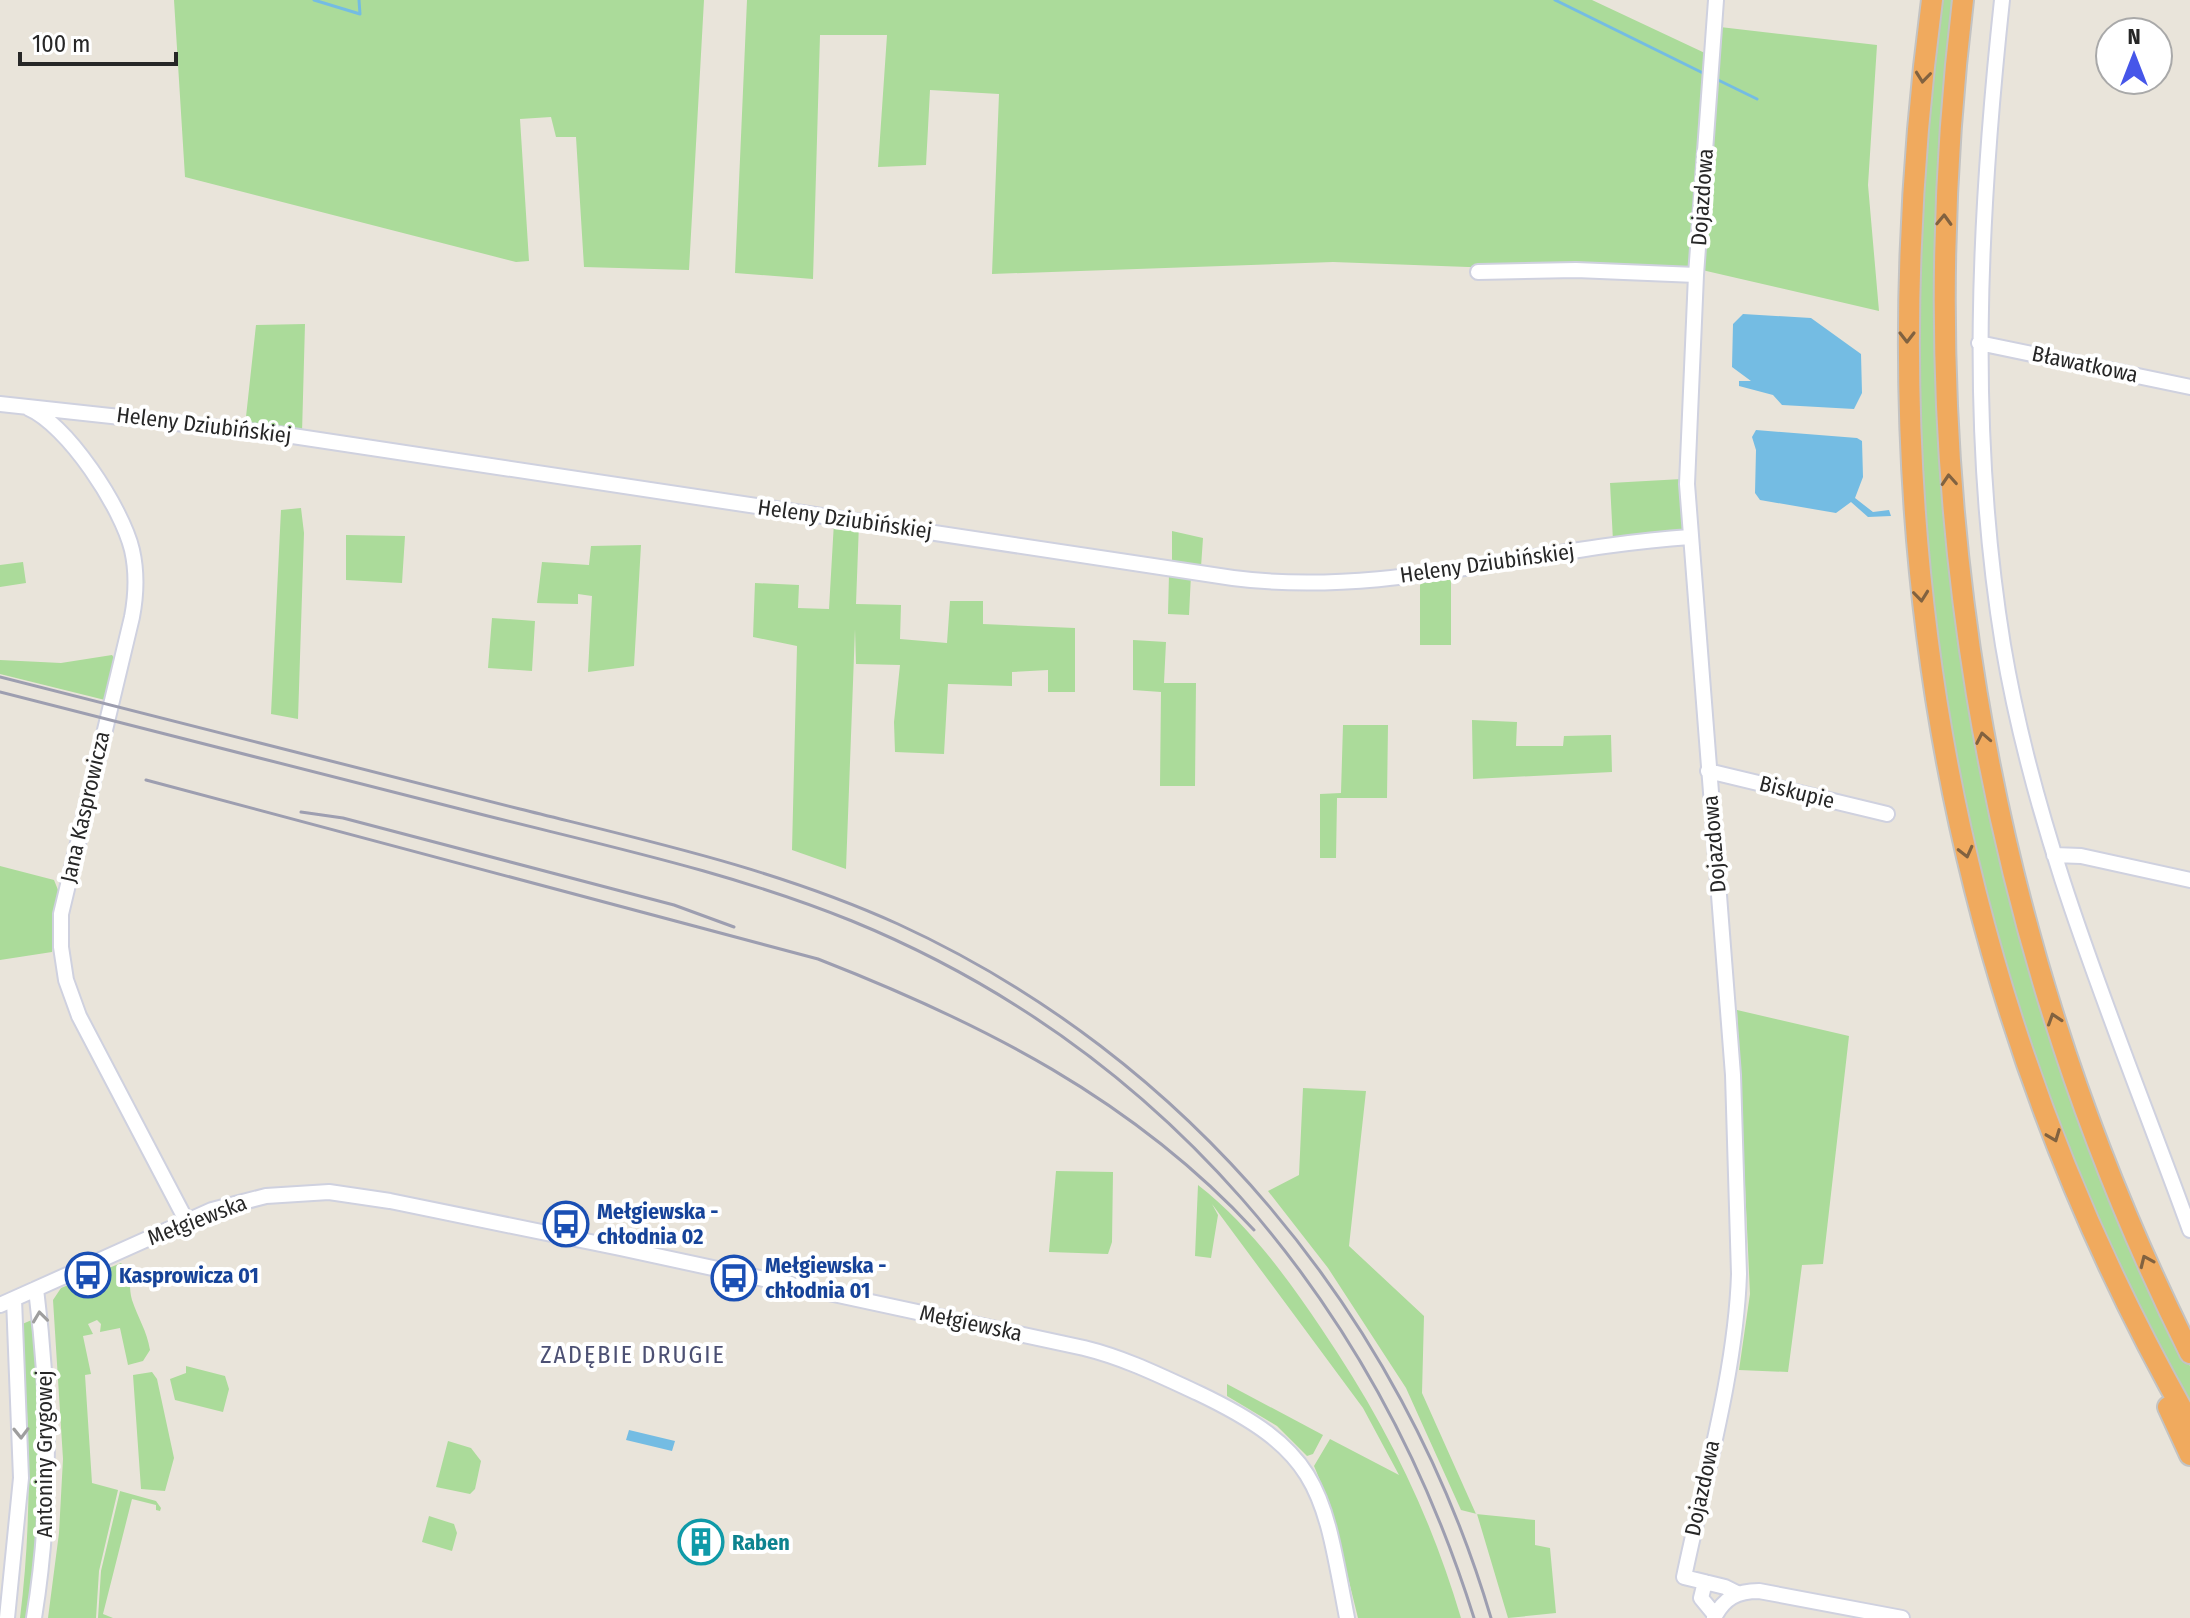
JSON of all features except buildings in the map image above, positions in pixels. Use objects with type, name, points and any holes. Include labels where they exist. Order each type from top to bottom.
[{"type":"highway","points":[[1932,0],[1915,158],[1907,301],[1910,477],[1927,645],[1961,831],[2000,977],[2053,1134],[2113,1274],[2137,1341],[2190,1455]]},
{"type":"highway","points":[[1963,0],[1946,185],[1943,347],[1951,504],[1971,670],[2001,826],[2049,1005],[2107,1169],[2190,1353]]},
{"type":"highway","points":[[2113,1274],[2190,1423]]},
{"type":"street","name":"Dojazdowa","points":[[1705,1582],[1684,1577],[1723,1386],[1738,1302],[1739,1274],[1733,1075],[1687,471],[1696,275],[1716,0]]},
{"type":"street","points":[[2002,0],[1985,203],[1979,343],[1982,442],[2003,646],[2054,855],[2079,937],[2190,1230]]},
{"type":"street","points":[[1478,272],[1576,270],[1696,275]]},
{"type":"street","name":"Bławatkowa","points":[[1979,343],[2190,387]]},
{"type":"street","name":"Heleny Dziubińskiej","points":[[0,404],[80,410],[286,435],[1278,582],[1351,582],[1690,537]]},
{"type":"street","name":"Jana Kasprowicza","points":[[26,407],[45,417],[62,433],[122,523],[132,549],[135,588],[125,652],[64,896],[63,959],[73,1001],[86,1031],[186,1220]]},
{"type":"street","points":[[62,433],[67,418],[80,410]]},
{"type":"street","name":"Biskupie","points":[[1708,771],[1887,814]]},
{"type":"street","points":[[2054,855],[2081,856],[2190,880]]},
{"type":"street","name":"Mełgiewska","points":[[7,1302],[186,1220],[238,1202],[280,1194],[329,1192],[372,1197],[757,1277],[1117,1357],[1238,1413],[1275,1436],[1292,1453],[1308,1475],[1323,1510],[1347,1618]]},
{"type":"street","name":"Antoniny Grygowej","points":[[34,1618],[48,1472],[47,1390],[36,1289]]},
{"type":"street","name":"Antoniny Grygowej","points":[[7,1302],[16,1338],[21,1406],[21,1496],[7,1618]]},
{"type":"street","points":[[0,1315],[10,1323],[16,1338]]},
{"type":"street","points":[[1737,1593],[1714,1617],[1701,1598],[1705,1582],[1737,1593],[1759,1591],[1902,1618]]},
{"type":"green space","points":[[174,0],[704,0],[689,270],[584,267],[576,137],[556,137],[551,117],[520,119],[529,261],[516,262],[185,177]]},
{"type":"green space","points":[[747,0],[1592,0],[1707,54],[1720,27],[1877,45],[1868,185],[1879,311],[1689,267],[1495,268],[1333,262],[992,274],[999,94],[930,90],[926,165],[878,167],[887,35],[820,35],[813,279],[735,273]]},
{"type":"green space","points":[[1938,0],[1958,0],[1940,189],[1936,341],[1944,517],[1966,693],[2002,866],[2040,999],[2093,1141],[2171,1328],[2190,1366],[2190,1407],[2102,1231],[2056,1123],[2020,1019],[1989,913],[1963,805],[1929,586],[1919,476],[1915,365],[1916,223]]},
{"type":"green space","points":[[305,324],[302,433],[245,426],[256,325]]},
{"type":"green space","points":[[1682,479],[1683,529],[1673,534],[1613,541],[1610,483]]},
{"type":"green space","points":[[301,508],[304,533],[298,719],[271,714],[281,510]]},
{"type":"green space","points":[[834,522],[859,523],[856,604],[901,605],[900,639],[947,643],[950,601],[983,601],[983,624],[1075,628],[1075,692],[1048,692],[1048,670],[1012,672],[1012,686],[948,684],[944,754],[895,752],[894,722],[900,665],[856,664],[855,629],[846,869],[792,850],[797,646],[753,637],[755,583],[799,585],[798,608],[829,609]]},
{"type":"green space","points":[[1172,531],[1203,538],[1201,567],[1172,563]]},
{"type":"green space","points":[[346,535],[405,536],[402,583],[346,580]]},
{"type":"green space","points":[[641,545],[634,666],[588,672],[592,596],[578,594],[578,604],[537,603],[542,562],[589,565],[591,546]]},
{"type":"green space","points":[[23,562],[26,583],[0,587],[0,565]]},
{"type":"green space","points":[[1169,574],[1191,575],[1189,615],[1168,614]]},
{"type":"green space","points":[[1451,574],[1451,645],[1420,645],[1420,581]]},
{"type":"green space","points":[[492,618],[535,621],[532,671],[488,668]]},
{"type":"green space","points":[[1133,640],[1166,642],[1164,683],[1196,683],[1195,786],[1160,786],[1161,692],[1133,690]]},
{"type":"green space","points":[[112,655],[117,662],[105,700],[0,674],[0,660],[61,663]]},
{"type":"green space","points":[[1472,720],[1517,722],[1516,746],[1563,746],[1564,736],[1611,735],[1612,772],[1473,779]]},
{"type":"green space","points":[[1343,725],[1388,725],[1387,798],[1337,798],[1336,858],[1320,858],[1320,794],[1341,793]]},
{"type":"green space","points":[[0,866],[54,880],[58,890],[52,952],[0,960]]},
{"type":"green space","points":[[1737,1010],[1849,1036],[1823,1264],[1802,1265],[1788,1372],[1739,1370],[1750,1294]]},
{"type":"green space","points":[[1303,1088],[1366,1091],[1349,1246],[1424,1316],[1422,1393],[1476,1514],[1461,1510],[1406,1388],[1328,1268],[1268,1191],[1299,1175]]},
{"type":"green space","points":[[1056,1171],[1113,1172],[1112,1242],[1108,1254],[1049,1252]]},
{"type":"green space","points":[[1198,1185],[1233,1216],[1280,1270],[1365,1397],[1419,1503],[1461,1618],[1358,1618],[1330,1504],[1314,1466],[1330,1439],[1399,1475],[1363,1408],[1212,1204],[1218,1215],[1211,1258],[1195,1256]]},
{"type":"green space","points":[[121,1263],[129,1277],[132,1300],[150,1350],[143,1361],[128,1365],[120,1328],[100,1332],[101,1324],[97,1320],[88,1324],[93,1334],[83,1336],[91,1374],[85,1375],[92,1483],[118,1490],[99,1571],[96,1618],[48,1618],[59,1533],[63,1459],[53,1300],[61,1288]]},
{"type":"green space","points":[[34,1319],[43,1475],[29,1618],[20,1618],[27,1545],[29,1472],[20,1325]]},
{"type":"green space","points":[[186,1366],[225,1376],[229,1389],[223,1412],[175,1400],[170,1379],[186,1373]]},
{"type":"green space","points":[[152,1372],[157,1379],[174,1458],[165,1491],[141,1489],[133,1375]]},
{"type":"green space","points":[[1227,1384],[1323,1435],[1313,1454],[1307,1456],[1277,1426],[1227,1396]]},
{"type":"green space","points":[[448,1441],[471,1448],[481,1461],[475,1489],[470,1494],[436,1487]]},
{"type":"green space","points":[[120,1491],[156,1501],[161,1508],[160,1511],[156,1510],[156,1505],[132,1499],[103,1614],[113,1618],[98,1618],[101,1571]]},
{"type":"green space","points":[[1477,1514],[1535,1520],[1535,1545],[1550,1548],[1556,1613],[1508,1618]]},
{"type":"green space","points":[[429,1516],[454,1524],[457,1533],[452,1551],[422,1542]]},
{"type":"water","points":[[1743,314],[1811,318],[1861,354],[1862,393],[1854,409],[1782,405],[1773,395],[1739,386],[1739,381],[1751,381],[1732,367],[1733,324]]},
{"type":"water","points":[[1756,430],[1857,438],[1862,441],[1863,477],[1855,498],[1873,512],[1889,510],[1891,516],[1868,517],[1851,502],[1836,513],[1760,500],[1755,493],[1756,450],[1752,437]]},
{"type":"water","points":[[629,1430],[675,1441],[672,1451],[626,1440]]},
{"type":"waterway","points":[[314,0],[360,14],[359,0]]},
{"type":"waterway","points":[[1555,0],[1707,75]]},
{"type":"waterway","points":[[1714,78],[1757,99]]},
{"type":"railway","points":[[0,677],[664,845],[759,872],[806,887],[898,924],[1003,980],[1100,1046],[1189,1122],[1270,1207],[1340,1300],[1401,1400],[1452,1506],[1491,1618]]},
{"type":"railway","points":[[0,692],[614,847],[758,887],[852,921],[963,974],[1066,1039],[1158,1114],[1242,1199],[1315,1292],[1378,1394],[1432,1503],[1474,1618]]},
{"type":"railway","points":[[146,780],[818,959],[938,1010],[1052,1069],[1158,1141],[1207,1183],[1254,1230]]},
{"type":"railway","points":[[301,812],[343,818],[674,905],[734,927]]},
{"type":"place","name":"Mełgiewska - chłodnia 02","points":[[566,1224]]},
{"type":"place","name":"Kasprowicza 01","points":[[88,1275]]},
{"type":"place","name":"Mełgiewska - chłodnia 01","points":[[734,1278]]},
{"type":"place","name":"Raben","points":[[701,1542]]},
{"type":"district","name":"ZADĘBIE DRUGIE","points":[[633,1355]]}]
